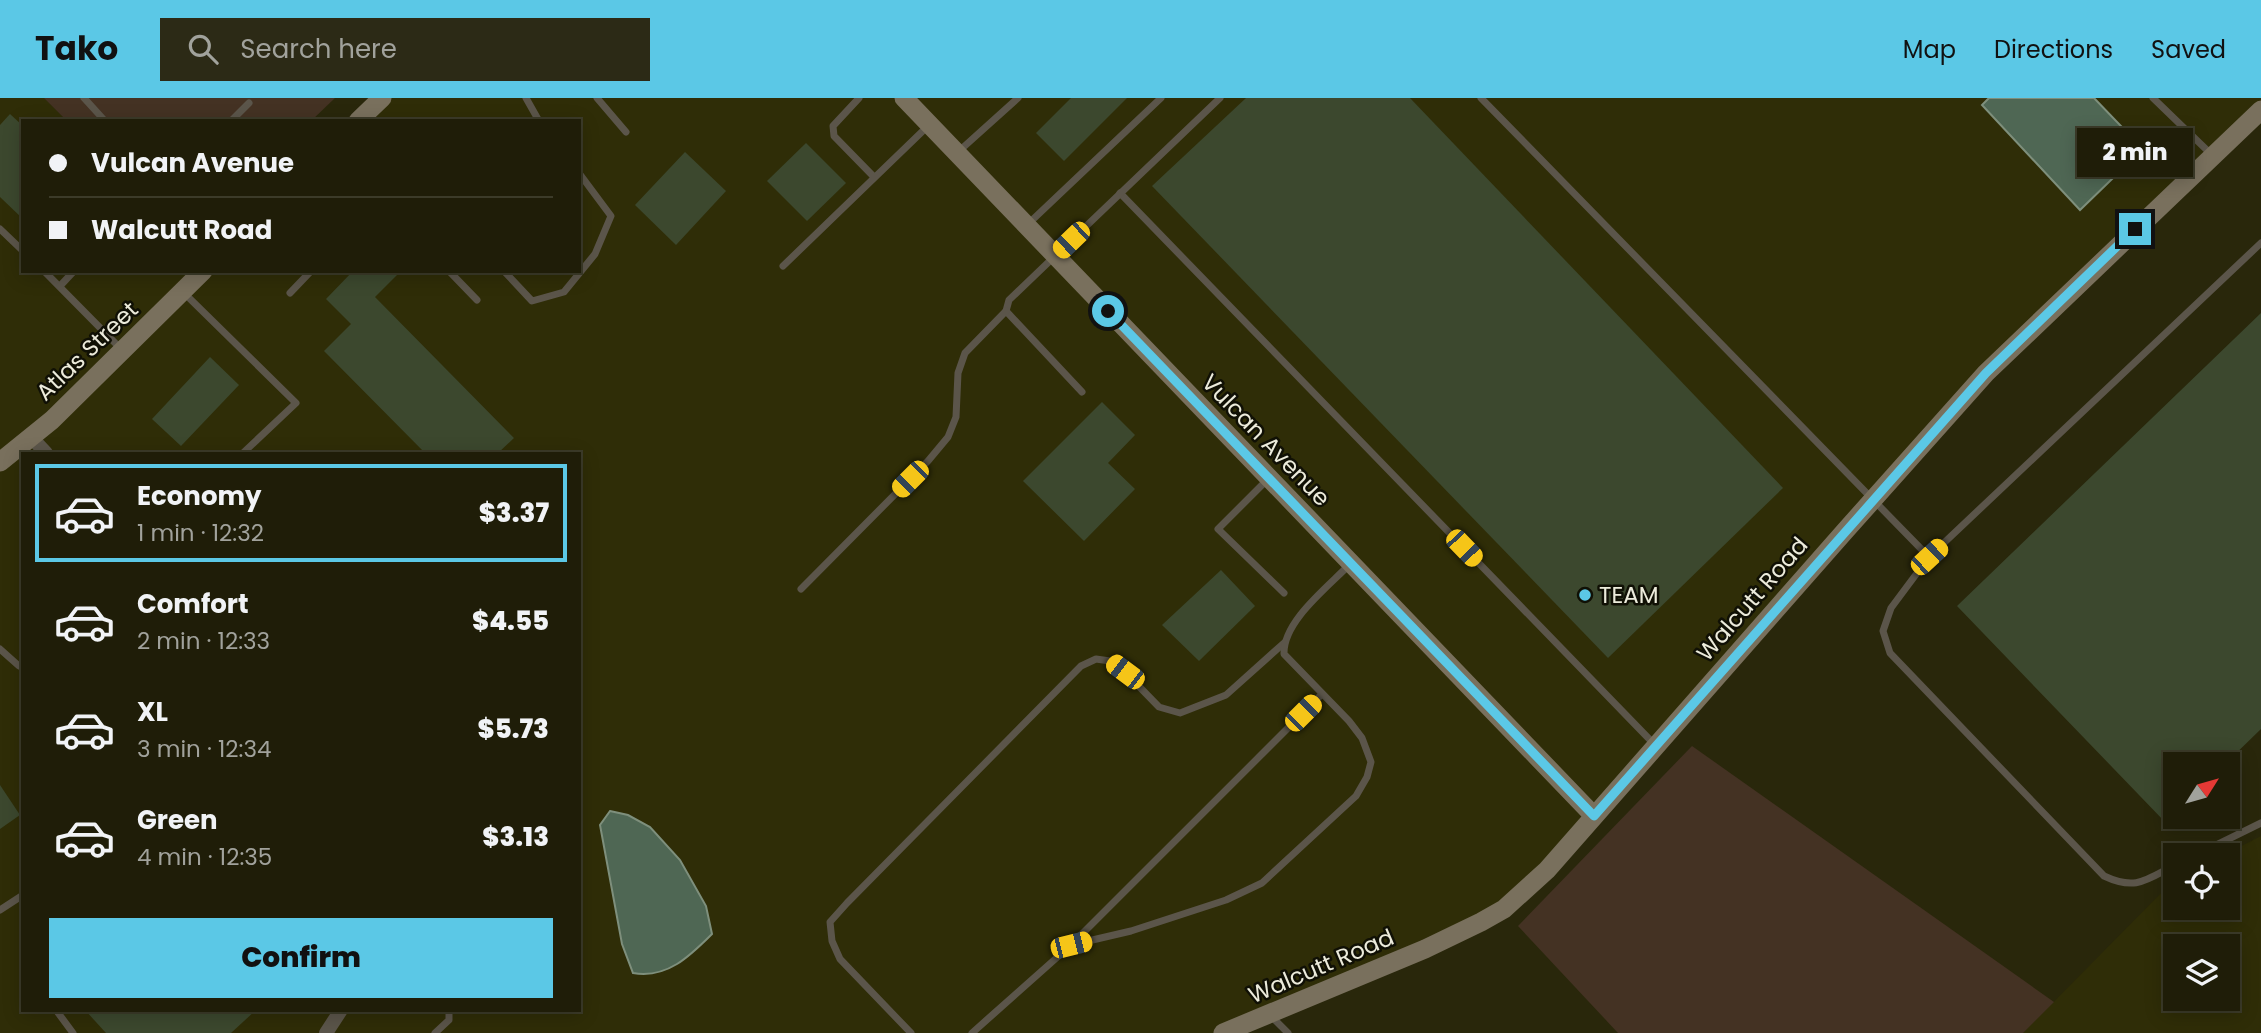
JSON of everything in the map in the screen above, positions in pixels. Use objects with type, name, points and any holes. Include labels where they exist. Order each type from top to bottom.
[{"type":"street","points":[[361,119],[382,98]]},
{"type":"street","name":"Vulcan Avenue","points":[[904,98],[1594,816]]},
{"type":"street","name":"Walcutt Road","points":[[1223,1033],[1425,949],[1504,909],[1547,870],[1872,500],[2019,340],[2261,110]]},
{"type":"street","name":"Atlas Street","points":[[0,462],[52,420],[202,273]]},
{"type":"street","points":[[31,437],[45,452]]},
{"type":"street","points":[[326,1033],[340,1012]]},
{"type":"lane","points":[[84,98],[103,119]]},
{"type":"lane","points":[[526,98],[538,119]]},
{"type":"lane","points":[[597,98],[626,132]]},
{"type":"lane","points":[[859,98],[833,126],[834,136],[874,177]]},
{"type":"lane","points":[[957,153],[1018,98]]},
{"type":"lane","points":[[1026,226],[1161,98]]},
{"type":"lane","points":[[801,589],[928,461],[948,437],[956,417],[958,373],[965,353],[1006,311],[1009,300],[1220,98]]},
{"type":"lane","points":[[1481,98],[1929,557]]},
{"type":"lane","points":[[2153,98],[2213,156]]},
{"type":"lane","points":[[233,119],[249,103]]},
{"type":"lane","points":[[783,266],[929,124]]},
{"type":"lane","points":[[581,176],[611,216],[595,254],[581,271]]},
{"type":"lane","points":[[1120,193],[1656,746]]},
{"type":"lane","points":[[0,229],[21,249]]},
{"type":"lane","points":[[2163,871],[2139,883],[2121,884],[2104,877],[1890,653],[1883,631],[1891,608],[1929,557],[2261,243]]},
{"type":"lane","points":[[46,273],[122,351]]},
{"type":"lane","points":[[60,286],[73,273]]},
{"type":"lane","points":[[290,293],[309,273]]},
{"type":"lane","points":[[451,273],[477,300]]},
{"type":"lane","points":[[506,273],[532,301],[564,292],[580,273]]},
{"type":"lane","points":[[183,291],[296,403],[244,452]]},
{"type":"lane","points":[[1006,311],[1082,392]]},
{"type":"lane","points":[[1269,478],[1218,529],[1284,593]]},
{"type":"lane","points":[[1071,945],[1131,931],[1248,891],[1262,883],[1356,796],[1367,778],[1371,762],[1362,738],[1349,720],[1284,654],[1284,643],[1290,627],[1351,564]]},
{"type":"lane","points":[[911,1033],[840,959],[832,941],[830,922],[847,903],[1081,666],[1096,659],[1110,661],[1125,672],[1159,707],[1180,713],[1226,695],[1284,643]]},
{"type":"lane","points":[[0,649],[19,666]]},
{"type":"lane","points":[[972,1033],[1071,945],[1322,694]]},
{"type":"lane","points":[[2220,843],[2261,823]]},
{"type":"lane","points":[[0,910],[21,896]]},
{"type":"lane","points":[[57,1012],[73,1033]]},
{"type":"lane","points":[[435,1033],[449,1020],[449,1012]]},
{"type":"lane","points":[[1269,1014],[1288,1033]]},
{"type":"shaded area","points":[[0,98],[44,98],[65,119],[21,119],[21,273],[581,273],[581,119],[360,119],[382,98],[2261,98],[2261,110],[2019,340],[1523,893],[1223,1033],[0,1033]]},
{"type":"shaded area","points":[[44,98],[335,98],[313,119],[65,119]]},
{"type":"shaded area","points":[[1989,98],[2094,98],[2143,149],[2080,210],[1982,105]]},
{"type":"shaded area","points":[[1692,746],[2054,1002],[2023,1033],[1618,1033],[1518,926]]},
{"type":"shaded area","points":[[610,811],[628,815],[650,827],[680,860],[706,906],[712,934],[686,958],[657,973],[633,973],[622,944],[600,825]]},
{"type":"shaded area","points":[[2261,836],[2261,1033],[2023,1033],[2163,891],[2163,920],[2240,920],[2240,847]]},
{"type":"building","points":[[1071,98],[1127,98],[1064,161],[1036,133]]},
{"type":"building","points":[[1246,98],[1410,98],[1783,488],[1608,658],[1152,186]]},
{"type":"building","points":[[10,114],[21,124],[21,217],[0,197],[0,125]]},
{"type":"building","points":[[806,143],[846,183],[807,221],[767,181]]},
{"type":"building","points":[[685,152],[726,191],[676,245],[635,205]]},
{"type":"building","points":[[351,273],[395,273],[397,275],[375,297],[514,438],[499,452],[424,452],[324,351],[351,324],[326,299]]},
{"type":"building","points":[[2261,313],[2261,729],[2237,752],[2163,752],[2163,820],[1957,606]]},
{"type":"building","points":[[210,357],[239,385],[181,446],[152,419]]},
{"type":"building","points":[[1102,402],[1135,435],[1108,463],[1135,489],[1084,541],[1023,481]]},
{"type":"building","points":[[1221,570],[1255,606],[1199,661],[1162,625]]},
{"type":"building","points":[[0,785],[20,815],[0,829]]},
{"type":"building","points":[[87,1012],[254,1012],[231,1033],[106,1033]]},
{"type":"place","name":"TEAM","points":[[1585,595]]},
{"type":"route","points":[[1108,311],[1594,816],[1986,373],[2135,229]]}]
